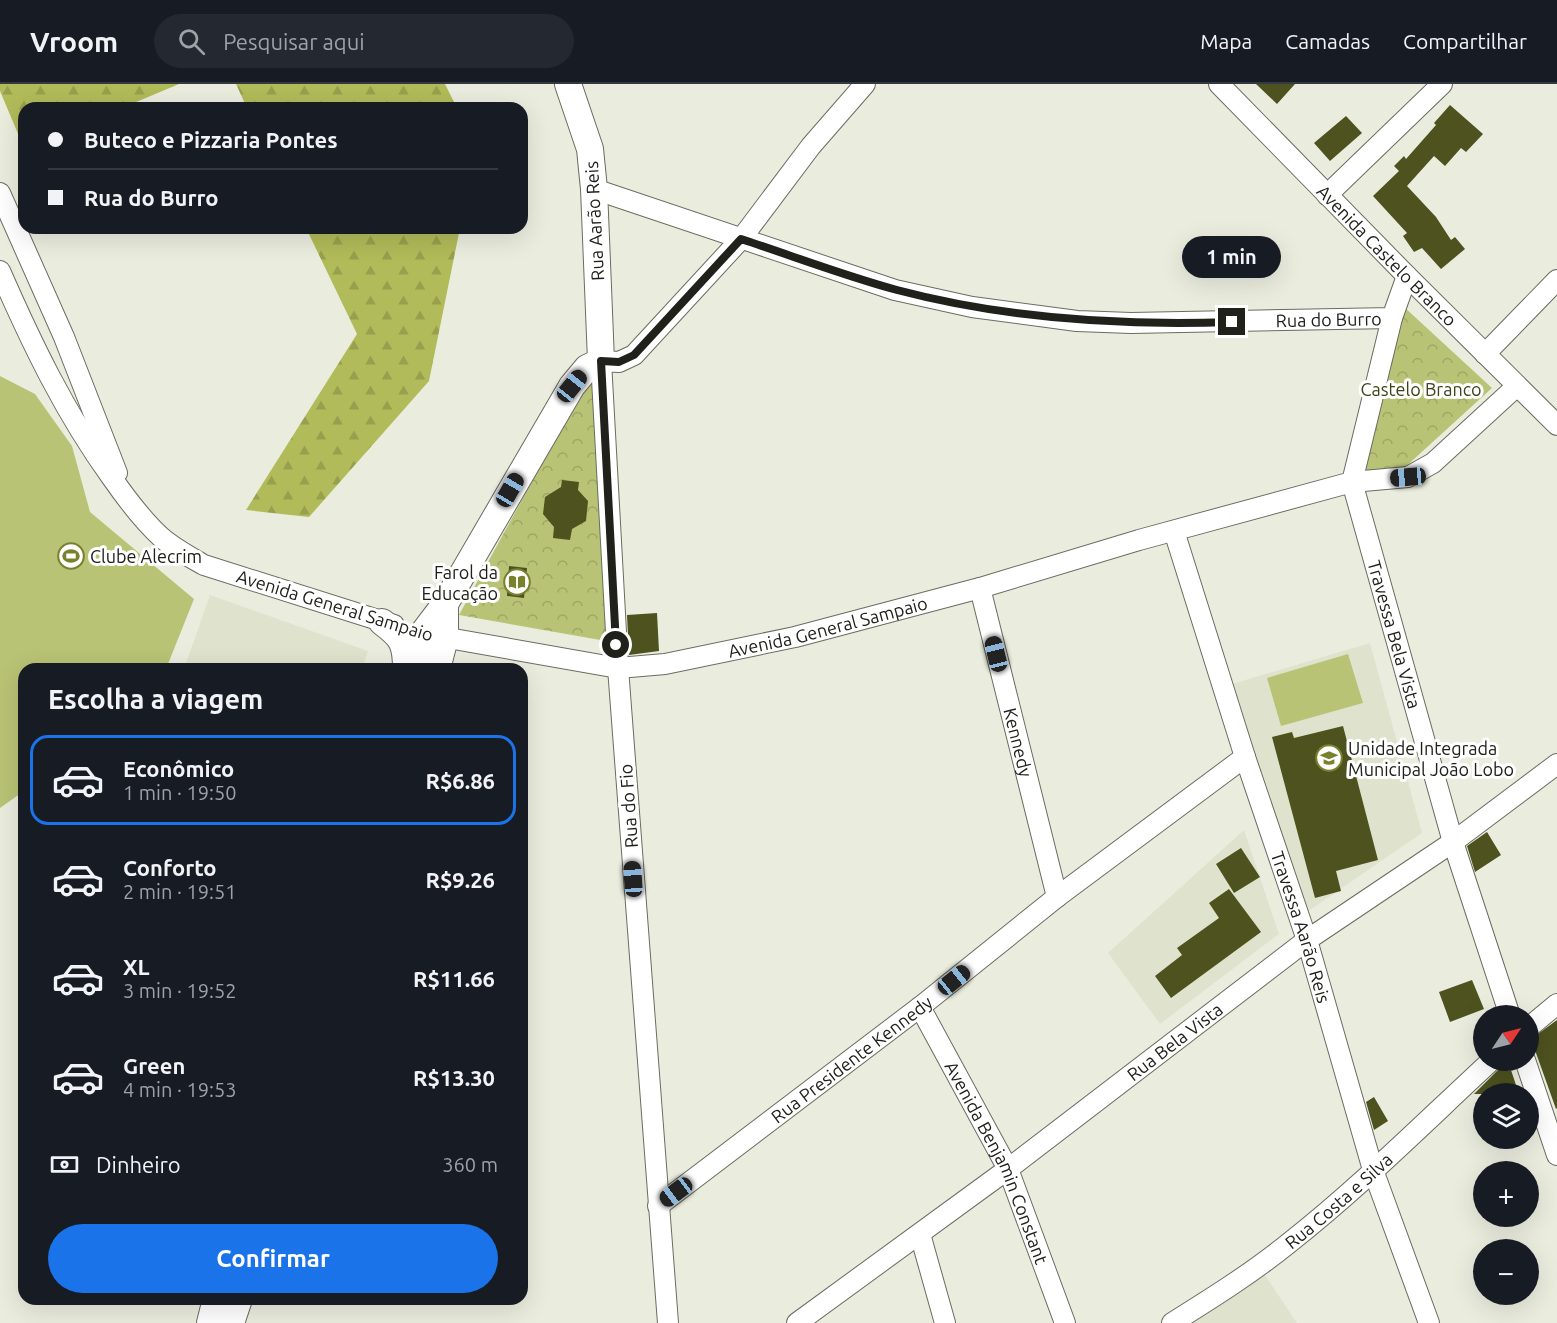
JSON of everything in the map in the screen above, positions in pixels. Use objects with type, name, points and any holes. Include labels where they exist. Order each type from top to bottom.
[{"type":"main road","name":"Rua Aarão Reis","points":[[568,84],[590,149],[594,189],[601,361]]},
{"type":"main road","points":[[583,84],[590,149]]},
{"type":"main road","points":[[416,663],[434,636],[445,604],[572,386],[586,368],[601,361]]},
{"type":"main road","points":[[382,622],[401,638],[405,663]]},
{"type":"main road","points":[[434,636],[436,663]]},
{"type":"main road","points":[[210,1323],[214,1305]]},
{"type":"main road","points":[[231,1323],[237,1305]]},
{"type":"street","points":[[601,361],[619,362],[634,355],[741,239],[811,146],[865,84]]},
{"type":"street","name":"Avenida Castelo Branco","points":[[1219,84],[1557,425]]},
{"type":"street","points":[[1328,195],[1442,84]]},
{"type":"street","name":"Rua do Burro","points":[[594,189],[904,292],[972,307],[1077,321],[1186,324],[1392,318],[1407,276]]},
{"type":"street","name":"Avenida General Sampaio","points":[[0,193],[18,234]]},
{"type":"street","name":"Avenida General Sampaio","points":[[18,234],[64,337],[127,499]]},
{"type":"street","name":"Avenida General Sampaio","points":[[0,271],[34,349],[74,423],[127,499],[160,536],[178,550],[204,565],[382,622],[434,636],[618,668],[665,664],[784,639],[980,588],[1352,482],[1408,477],[1422,470],[1517,386]]},
{"type":"street","points":[[1485,354],[1557,279]]},
{"type":"street","name":"Travessa Bela Vista","points":[[1392,318],[1352,482],[1453,842],[1506,1005]]},
{"type":"street","points":[[34,349],[64,337]]},
{"type":"street","name":"Rua do Fio","points":[[601,361],[618,668],[668,1323]]},
{"type":"street","name":"Travessa Aarão Reis","points":[[1174,531],[1245,757],[1308,940],[1373,1170],[1429,1323]]},
{"type":"street","name":"Kennedy","points":[[980,588],[1056,897]]},
{"type":"street","name":"Rua Presidente Kennedy","points":[[658,1206],[920,1007],[1056,897],[1245,757]]},
{"type":"street","name":"Rua Bela Vista","points":[[797,1323],[1008,1169],[1308,940],[1453,842],[1557,764]]},
{"type":"street","points":[[1539,1019],[1557,1004]]},
{"type":"street","name":"Avenida Benjamin Constant","points":[[920,1007],[1008,1169],[1065,1323]]},
{"type":"street","name":"Rua Costa e Silva","points":[[1172,1323],[1273,1255],[1373,1170],[1480,1071]]},
{"type":"street","points":[[1529,1071],[1557,1155]]},
{"type":"street","points":[[920,1234],[945,1323]]},
{"type":"shaded area","points":[[210,595],[368,651],[364,663],[186,663]]},
{"type":"shaded area","name":"Unidade Integrada Municipal João Lobo","points":[[1370,643],[1422,833],[1307,912],[1232,684]]},
{"type":"shaded area","points":[[1244,830],[1279,934],[1160,1024],[1108,953]]},
{"type":"shaded area","points":[[1265,1275],[1297,1323],[1190,1323]]},
{"type":"green space","points":[[0,84],[179,84],[136,102],[18,102],[18,134],[0,91]]},
{"type":"green space","points":[[236,84],[445,84],[454,102],[244,102]]},
{"type":"green space","points":[[309,234],[459,234],[429,381],[309,517],[246,510],[357,334]]},
{"type":"green space","name":"Castelo Branco","points":[[1403,306],[1492,388],[1402,470],[1356,470]]},
{"type":"green space","points":[[592,372],[606,641],[459,615]]},
{"type":"green space","name":"Clube Alecrim","points":[[0,376],[35,394],[72,446],[90,512],[194,599],[168,663],[18,663],[18,795],[0,808]]},
{"type":"green space","points":[[1348,654],[1363,703],[1281,726],[1267,678]]},
{"type":"building","points":[[1256,84],[1295,84],[1277,104]]},
{"type":"building","points":[[1450,105],[1483,134],[1466,152],[1461,148],[1445,166],[1434,156],[1407,186],[1436,217],[1451,240],[1455,237],[1465,249],[1441,269],[1422,248],[1414,252],[1403,236],[1407,233],[1373,196],[1399,171],[1394,166],[1404,156],[1406,159]]},
{"type":"building","points":[[1346,116],[1362,133],[1330,161],[1314,143]]},
{"type":"building","points":[[562,480],[579,482],[578,490],[588,501],[586,521],[572,529],[570,540],[553,538],[554,527],[543,514],[545,497],[561,487]]},
{"type":"building","name":"Farol da Educação","points":[[509,566],[527,568],[524,598],[507,596]]},
{"type":"building","points":[[657,613],[659,651],[629,655],[627,615]]},
{"type":"building","points":[[1343,726],[1378,860],[1336,871],[1341,891],[1315,898],[1272,737],[1292,732],[1294,738]]},
{"type":"building","points":[[1487,832],[1501,855],[1475,872],[1467,846]]},
{"type":"building","points":[[1241,848],[1260,877],[1234,893],[1216,864]]},
{"type":"building","points":[[1229,889],[1261,932],[1171,998],[1155,976],[1182,955],[1177,948],[1219,918],[1209,903]]},
{"type":"building","points":[[1472,980],[1482,1005],[1473,1005],[1473,1013],[1450,1022],[1439,992]]},
{"type":"building","points":[[1557,1020],[1556,1109],[1539,1061],[1539,1033]]},
{"type":"building","points":[[1497,1071],[1511,1071],[1515,1083],[1485,1083]]},
{"type":"building","points":[[1374,1097],[1388,1121],[1374,1130],[1366,1102]]},
{"type":"place","name":"Clube Alecrim","points":[[71,556]]},
{"type":"place","name":"Farol da Educação","points":[[517,582]]},
{"type":"place","name":"Unidade Integrada Municipal João Lobo","points":[[1329,758]]},
{"type":"route","points":[[616,645],[601,361],[619,362],[634,355],[741,239],[895,290],[972,307],[1077,321],[1186,324],[1232,322]]}]
